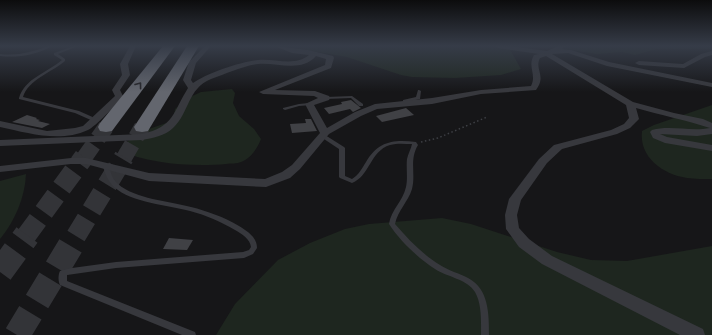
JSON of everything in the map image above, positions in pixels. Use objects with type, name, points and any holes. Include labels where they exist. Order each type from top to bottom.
[{"type":"highway","points":[[100,123],[155,62]]},
{"type":"highway","points":[[142,127],[183,62]]},
{"type":"street","points":[[0,124],[47,134],[56,134],[86,128],[100,123],[120,96],[116,90],[126,75],[123,70],[125,62]]},
{"type":"street","points":[[192,87],[187,80],[193,62]]},
{"type":"street","points":[[0,143],[142,137],[155,134],[167,130],[172,125],[192,87],[200,82],[248,64],[259,62],[291,63],[305,62]]},
{"type":"street","points":[[326,98],[315,94],[263,92],[329,64],[329,62]]},
{"type":"street","points":[[0,169],[71,161],[86,161],[156,178],[237,183],[266,182],[286,175],[296,167],[324,134],[358,114],[375,107],[432,101],[481,92],[533,88],[538,79],[534,62]]},
{"type":"street","points":[[559,62],[630,104],[673,116],[700,121],[712,126]]},
{"type":"street","points":[[600,62],[712,84]]},
{"type":"street","points":[[629,62],[679,66],[692,62]]},
{"type":"street","points":[[324,134],[309,104],[326,98]]},
{"type":"street","points":[[630,104],[634,119],[627,126],[614,132],[558,147],[543,161],[515,199],[511,215],[513,229],[524,244],[548,260],[697,335]]},
{"type":"street","points":[[712,131],[700,134],[663,130],[655,132],[656,136],[665,140],[712,148]]},
{"type":"lane","points":[[62,62],[25,87],[21,98],[77,112],[100,123]]},
{"type":"lane","points":[[405,103],[405,101],[418,98],[419,91]]},
{"type":"lane","points":[[326,98],[352,97],[361,105]]},
{"type":"lane","points":[[285,110],[299,105],[309,104]]},
{"type":"lane","points":[[324,134],[342,148],[342,177],[352,182],[358,180],[374,153],[385,145],[414,143],[415,145],[411,151],[409,188],[392,218],[392,224],[405,240],[438,267],[473,284],[478,290],[484,314],[485,335]]},
{"type":"lane","points":[[106,166],[106,174],[115,185],[125,191],[153,202],[192,209],[243,231],[253,240],[254,248],[251,252],[244,254],[116,265],[72,270],[63,274],[63,283],[192,335]]},
{"type":"path","points":[[414,143],[436,140],[473,121],[487,117]]},
{"type":"shaded area","points":[[361,62],[517,62],[521,69],[501,75],[455,78],[412,77],[401,75]]},
{"type":"shaded area","points":[[232,89],[235,93],[233,103],[239,116],[254,129],[261,139],[253,153],[245,160],[238,163],[186,165],[143,159],[119,150],[137,135],[173,121],[175,109],[186,99],[201,92]]},
{"type":"shaded area","points":[[712,105],[712,179],[678,176],[669,173],[654,163],[644,149],[642,131],[654,125]]},
{"type":"shaded area","points":[[26,174],[24,191],[15,217],[0,239],[0,181]]},
{"type":"shaded area","points":[[442,218],[471,224],[557,252],[591,260],[627,261],[712,246],[712,335],[216,335],[235,304],[278,260],[310,243],[345,229],[369,224]]},
{"type":"building","points":[[351,100],[361,108],[353,112],[350,109],[329,114],[324,108],[342,104],[341,102]]},
{"type":"building","points":[[406,108],[414,115],[382,122],[376,116]]},
{"type":"building","points":[[27,115],[40,120],[38,121],[50,124],[42,128],[12,122]]},
{"type":"building","points":[[305,119],[311,119],[317,131],[292,133],[290,124],[306,123]]},
{"type":"building","points":[[169,238],[193,240],[187,250],[163,249]]},
{"type":"tunnel","points":[[84,158],[106,127]]},
{"type":"tunnel","points":[[124,158],[142,127]]},
{"type":"tunnel","points":[[26,236],[84,157]]},
{"type":"tunnel","points":[[76,236],[124,157]]},
{"type":"tunnel","points":[[0,272],[27,235]]},
{"type":"tunnel","points":[[17,335],[77,235]]}]
